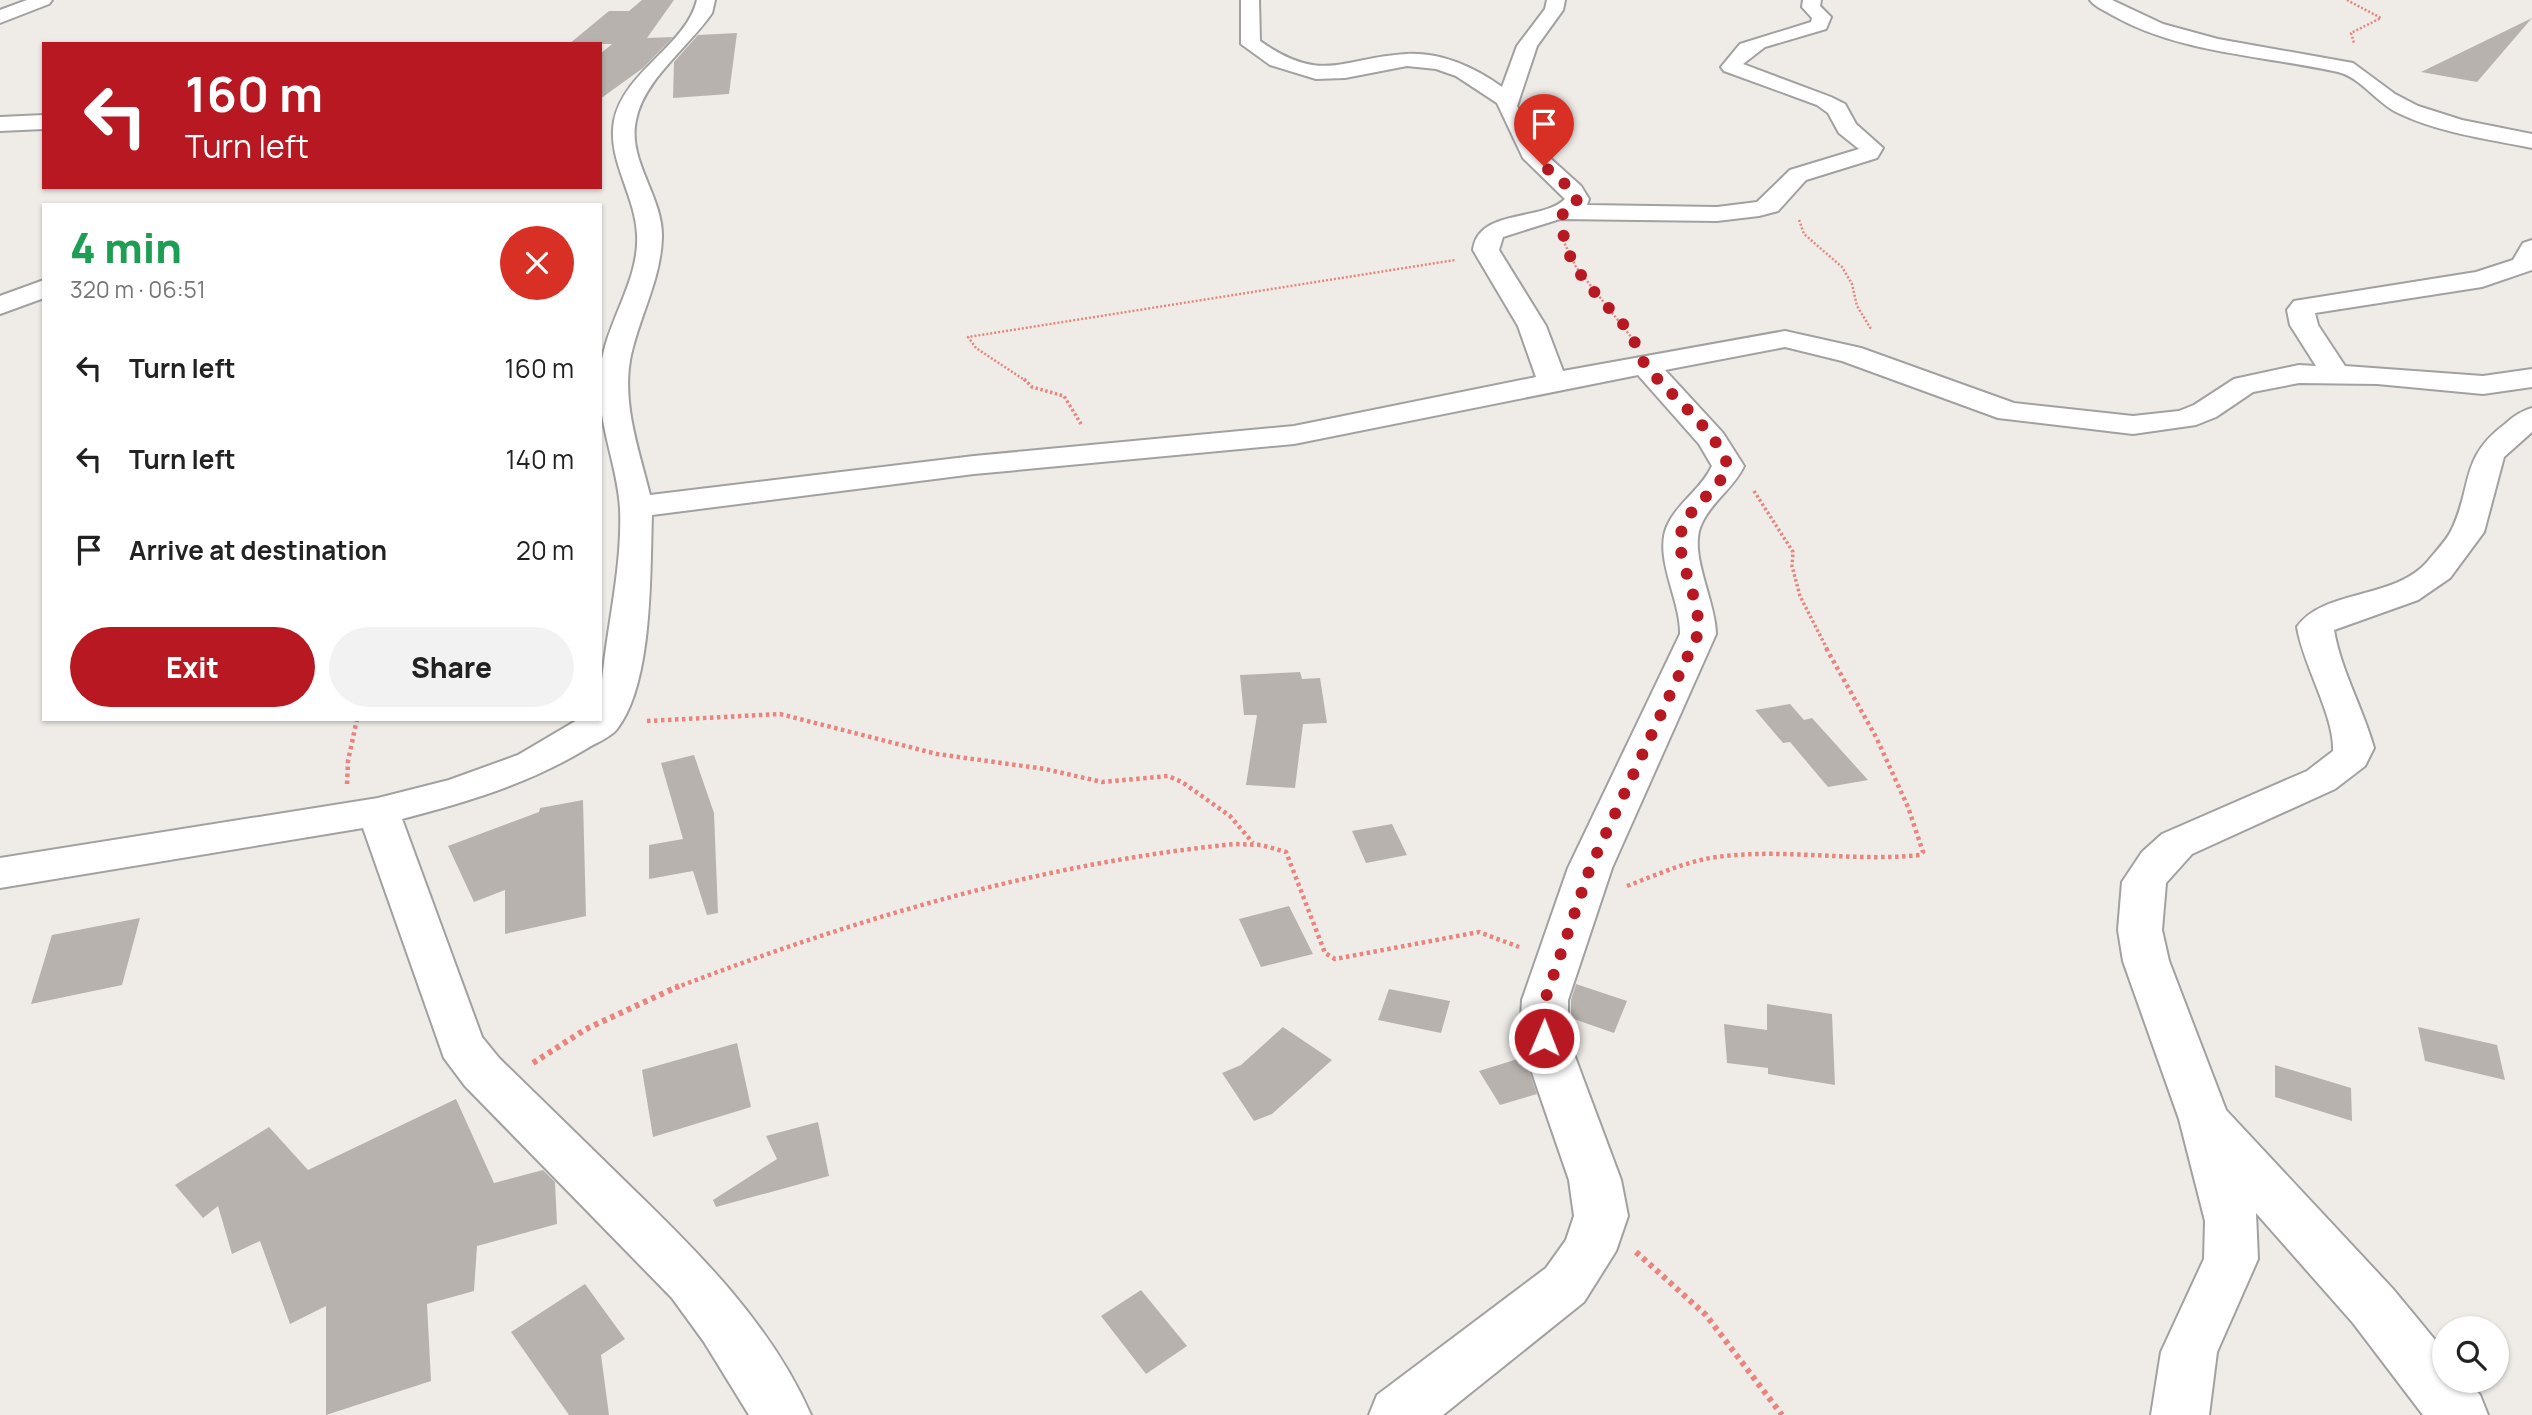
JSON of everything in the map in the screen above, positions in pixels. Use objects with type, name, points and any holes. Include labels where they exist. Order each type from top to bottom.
[{"type":"street","points":[[0,17],[43,0]]},
{"type":"street","points":[[0,873],[362,814],[462,790],[532,764],[601,723],[610,710],[624,659],[632,591],[636,507],[615,415],[614,373],[617,355],[645,270],[650,235],[640,187],[624,152],[625,120],[620,106],[645,82],[694,25],[703,13],[706,0]]},
{"type":"street","points":[[1250,0],[1253,10],[1248,38],[1251,44],[1295,71],[1329,73],[1402,60],[1431,62],[1464,72],[1506,100]]},
{"type":"street","points":[[1553,382],[1532,326],[1486,250],[1487,240],[1494,232],[1563,212],[1575,206],[1577,199],[1573,191],[1522,141],[1511,121],[1506,100],[1527,46],[1553,10],[1556,0]]},
{"type":"street","points":[[1563,212],[1717,214],[1769,206],[1792,178],[1862,157],[1872,148],[1847,128],[1838,109],[1824,101],[1731,67],[1737,58],[1765,39],[1819,25],[1822,17],[1811,6],[1812,0]]},
{"type":"street","points":[[2099,0],[2131,18],[2193,38],[2346,67],[2359,72],[2390,101],[2409,110],[2467,127],[2531,151]]},
{"type":"street","points":[[0,124],[42,122]]},
{"type":"street","points":[[2335,373],[2304,325],[2301,316],[2304,307],[2482,279],[2522,265],[2529,260],[2532,248]]},
{"type":"street","points":[[0,306],[42,289]]},
{"type":"street","points":[[636,507],[974,465],[1294,435],[1553,382],[1785,339],[1826,346],[2009,412],[2133,425],[2185,419],[2205,411],[2244,385],[2261,379],[2335,373],[2483,385],[2532,378]]},
{"type":"street","points":[[1398,1415],[1565,1285],[1589,1251],[1601,1216],[1595,1180],[1544,1038],[1545,1000],[1590,868],[1698,634],[1698,606],[1681,547],[1681,533],[1728,466],[1705,431],[1644,365]]},
{"type":"street","points":[[2180,1415],[2189,1352],[2231,1259],[2232,1221],[2204,1119],[2146,961],[2140,930],[2144,881],[2157,862],[2177,844],[2322,780],[2351,757],[2354,748],[2347,721],[2319,650],[2315,627],[2326,618],[2406,593],[2438,571],[2470,524],[2489,456],[2500,442],[2532,417]]},
{"type":"street","points":[[362,814],[461,1045],[499,1088],[691,1280],[724,1324],[782,1415]]},
{"type":"street","points":[[2204,1119],[2373,1306],[2459,1415]]},
{"type":"path","points":[[2346,67],[2354,46],[2351,33],[2381,18],[2347,0]]},
{"type":"path","points":[[1769,206],[1795,213],[1804,234],[1842,267],[1852,284],[1861,315],[1901,373]]},
{"type":"path","points":[[1563,212],[1561,235],[1570,259],[1628,330],[1644,365]]},
{"type":"path","points":[[1125,451],[1086,430],[1064,396],[1032,387],[1019,374],[976,348],[968,337],[1415,268],[1486,250]]},
{"type":"path","points":[[1578,904],[1682,865],[1724,856],[1838,855],[1881,859],[1920,855],[1923,852],[1912,816],[1876,737],[1833,662],[1800,596],[1792,566],[1793,552],[1787,540],[1745,479],[1728,466]]},
{"type":"path","points":[[601,723],[780,714],[937,754],[1045,769],[1102,782],[1168,776],[1230,816],[1253,843]]},
{"type":"path","points":[[357,721],[348,761],[362,814]]},
{"type":"path","points":[[499,1088],[549,1051],[593,1024],[719,971],[843,927],[967,892],[1098,864],[1253,843],[1277,847],[1289,855],[1329,957],[1349,957],[1479,932],[1493,935],[1557,966]]},
{"type":"path","points":[[1601,1216],[1619,1237],[1677,1286],[1706,1315],[1782,1415]]},
{"type":"building","points":[[642,0],[674,0],[647,38],[673,37],[643,68],[602,98],[602,52],[612,44],[571,42],[609,11],[629,11]]},
{"type":"building","points":[[2532,18],[2477,82],[2421,72]]},
{"type":"building","points":[[737,33],[729,94],[673,98],[674,62],[698,35]]},
{"type":"building","points":[[1300,672],[1302,679],[1320,678],[1327,723],[1303,724],[1295,788],[1246,785],[1257,715],[1244,715],[1240,675]]},
{"type":"building","points":[[1790,704],[1804,720],[1812,718],[1868,780],[1828,787],[1790,742],[1783,743],[1755,710]]},
{"type":"building","points":[[694,755],[714,813],[718,913],[707,915],[693,871],[649,879],[649,845],[683,839],[661,763]]},
{"type":"building","points":[[583,800],[586,916],[505,934],[505,890],[474,902],[448,846],[539,812],[540,808]]},
{"type":"building","points":[[1392,824],[1407,855],[1366,863],[1352,831]]},
{"type":"building","points":[[1289,906],[1313,954],[1261,967],[1239,919]]},
{"type":"building","points":[[140,918],[122,985],[31,1004],[52,935]]},
{"type":"building","points":[[1576,984],[1627,1001],[1614,1033],[1571,1018],[1571,1000]]},
{"type":"building","points":[[1389,989],[1450,1001],[1441,1033],[1378,1020]]},
{"type":"building","points":[[1767,1004],[1832,1014],[1835,1085],[1768,1074],[1768,1068],[1727,1063],[1724,1024],[1767,1030]]},
{"type":"building","points":[[1283,1027],[1332,1060],[1272,1114],[1254,1121],[1222,1073],[1241,1065]]},
{"type":"building","points":[[2418,1027],[2497,1045],[2505,1080],[2425,1061]]},
{"type":"building","points":[[737,1043],[751,1107],[653,1137],[642,1070]]},
{"type":"building","points":[[1524,1057],[1537,1094],[1500,1105],[1479,1071]]},
{"type":"building","points":[[2275,1065],[2351,1088],[2352,1121],[2275,1097]]},
{"type":"building","points":[[456,1099],[494,1183],[543,1170],[555,1182],[557,1224],[477,1246],[474,1291],[427,1304],[431,1381],[326,1415],[326,1306],[290,1324],[260,1241],[232,1254],[218,1206],[203,1218],[175,1185],[269,1127],[308,1170]]},
{"type":"building","points":[[818,1122],[829,1176],[716,1207],[713,1200],[777,1159],[766,1136]]},
{"type":"building","points":[[585,1284],[625,1339],[601,1355],[609,1415],[569,1415],[511,1332]]},
{"type":"building","points":[[1141,1290],[1187,1346],[1146,1374],[1101,1316]]},
{"type":"route","points":[[1544,166],[1573,191],[1577,199],[1575,206],[1563,212],[1561,235],[1570,259],[1606,307],[1628,330],[1644,365],[1712,440],[1728,466],[1686,522],[1681,533],[1681,547],[1698,606],[1698,634],[1590,868],[1545,1000],[1542,1021],[1544,1038]]}]
